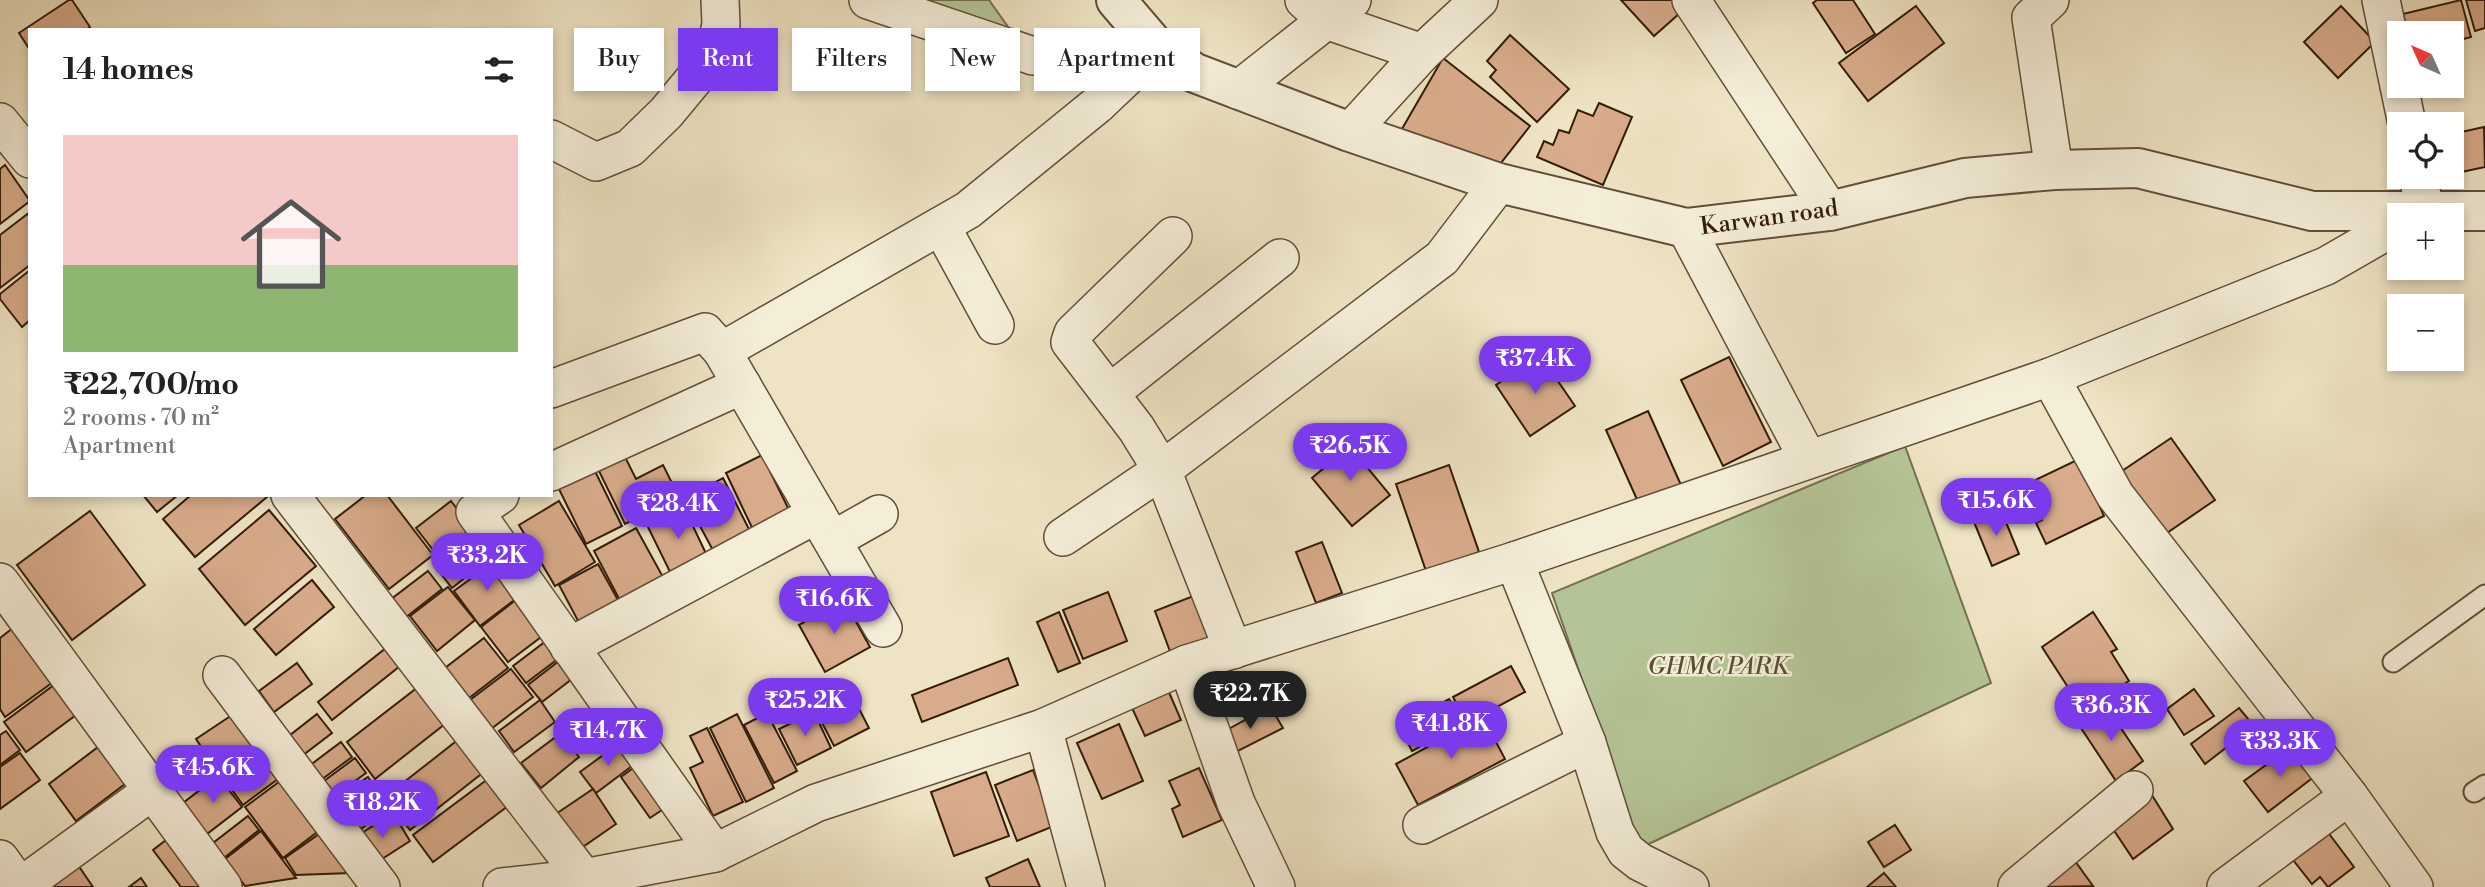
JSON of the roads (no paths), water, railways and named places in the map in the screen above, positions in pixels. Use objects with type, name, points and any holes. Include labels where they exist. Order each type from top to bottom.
[{"type":"street","points":[[553,140],[596,162],[630,148],[666,113],[715,54],[721,24],[720,0]]},
{"type":"street","points":[[868,0],[1034,55]]},
{"type":"street","name":"Karwan road","points":[[1116,0],[1140,28]]},
{"type":"street","points":[[1350,132],[1422,53],[1479,0]]},
{"type":"street","points":[[2381,0],[2404,112]]},
{"type":"street","points":[[1695,1],[1830,211]]},
{"type":"street","points":[[2032,6],[2054,170]]},
{"type":"street","points":[[1238,90],[1327,7],[1422,53]]},
{"type":"street","name":"Karwan road","points":[[1200,75],[1350,132],[1499,183],[1686,228],[1830,211],[1965,178],[2054,170],[2138,168],[2312,211],[2387,207]]},
{"type":"street","points":[[722,351],[968,210],[1112,91]]},
{"type":"street","points":[[0,122],[28,157]]},
{"type":"street","points":[[1063,537],[1162,470],[1442,258],[1499,183]]},
{"type":"street","name":"Karwan road","points":[[2464,210],[2485,211]]},
{"type":"street","points":[[502,887],[584,877],[715,853],[816,803],[1043,727],[1187,664],[1514,561],[2050,377],[2326,266],[2387,224]]},
{"type":"street","points":[[941,226],[995,325]]},
{"type":"street","points":[[1686,228],[1808,459]]},
{"type":"street","points":[[1173,236],[1071,337],[1072,346],[1110,393],[1162,470],[1233,650]]},
{"type":"street","points":[[1110,393],[1280,258]]},
{"type":"street","points":[[553,388],[705,332],[722,351],[883,628]]},
{"type":"street","points":[[2050,377],[2115,495],[2349,796],[2414,887]]},
{"type":"street","points":[[553,471],[742,385]]},
{"type":"street","points":[[292,497],[584,877]]},
{"type":"street","points":[[497,497],[475,512],[715,853]]},
{"type":"street","points":[[569,647],[825,527],[879,514]]},
{"type":"street","points":[[1514,561],[1587,743],[1615,832],[1626,851],[1690,887]]},
{"type":"street","points":[[7,605],[223,887]]},
{"type":"street","points":[[1187,664],[1236,803],[1276,887]]},
{"type":"street","points":[[222,675],[380,887]]},
{"type":"street","points":[[1043,727],[1086,887]]},
{"type":"street","points":[[1422,825],[1587,743]]},
{"type":"street","points":[[2017,887],[2134,790]]},
{"type":"street","points":[[0,859],[20,887],[152,791]]},
{"type":"street","points":[[2226,887],[2349,796]]},
{"type":"lane","points":[[2393,662],[2485,594]]},
{"type":"park label","name":"GHMC PARK","points":[[1718,666]]}]
